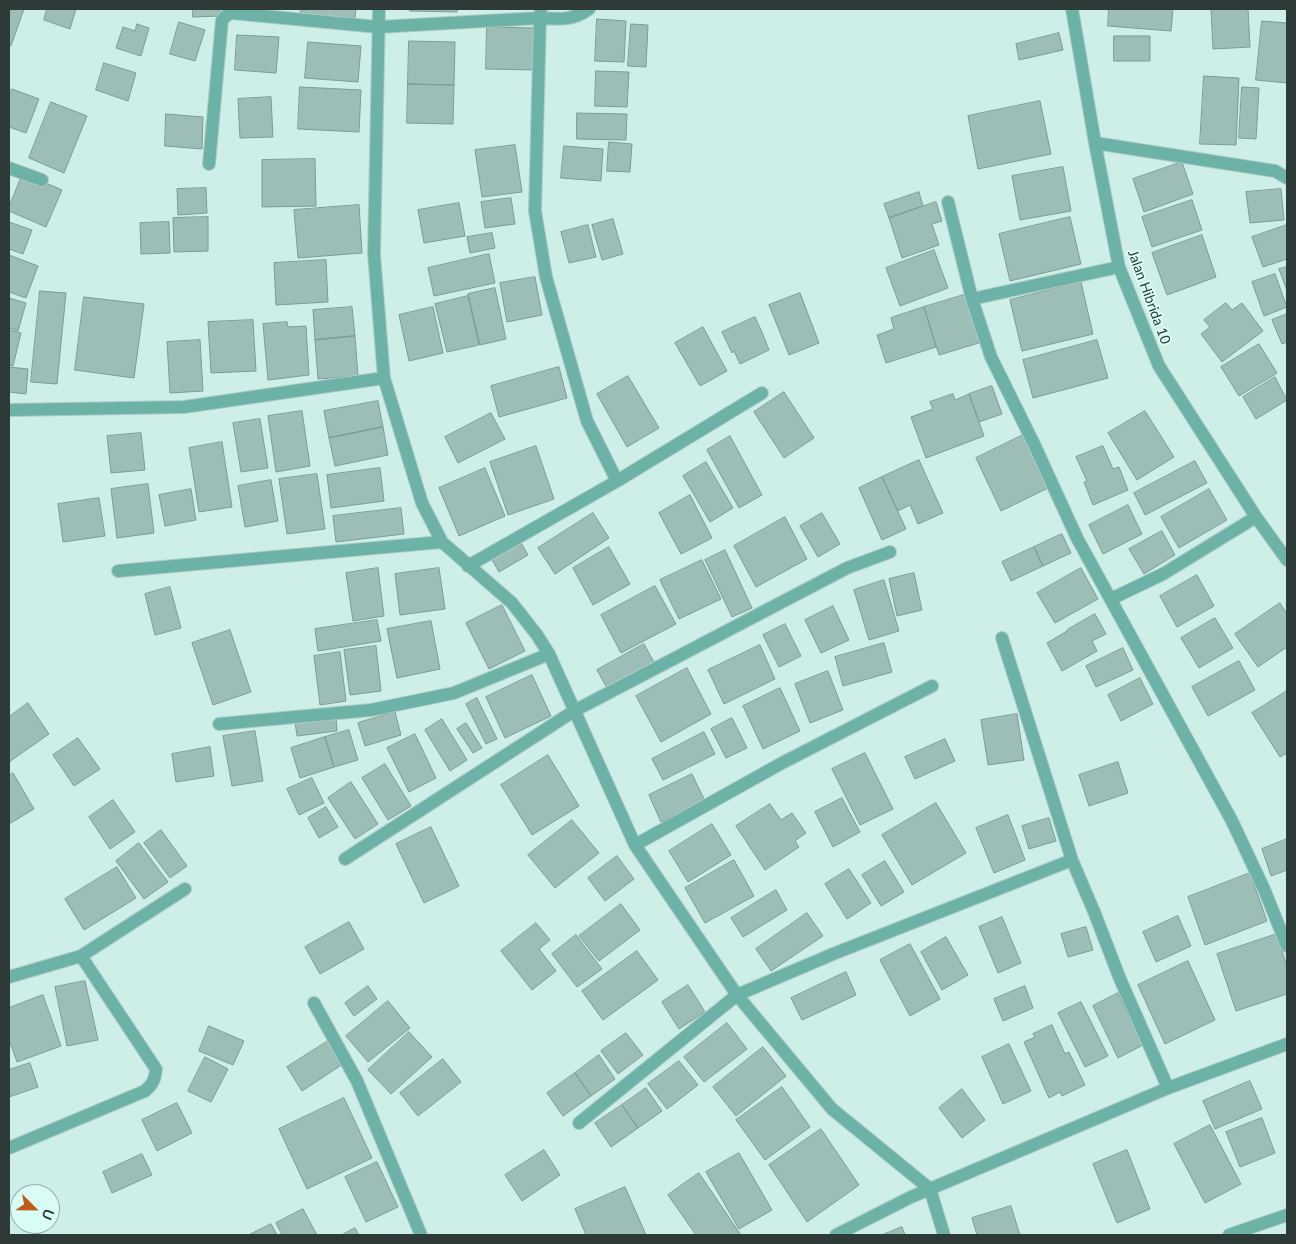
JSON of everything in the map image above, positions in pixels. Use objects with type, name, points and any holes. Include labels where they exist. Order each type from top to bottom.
[{"type":"street","points":[[379,9],[374,254],[384,378],[422,503],[442,542],[512,603],[537,635],[549,654],[635,845],[737,995],[832,1109],[930,1189],[944,1235]]},
{"type":"street","points":[[209,164],[222,20],[227,15],[232,13],[378,27],[540,14],[565,19],[589,9]]},
{"type":"street","name":"Jalan Hibrida 10","points":[[1072,9],[1095,143],[1120,267],[1159,366],[1256,517],[1287,560]]},
{"type":"street","points":[[540,14],[536,221],[546,277],[587,421],[617,481]]},
{"type":"street","points":[[1095,143],[1275,171],[1287,178]]},
{"type":"street","points":[[9,168],[42,180]]},
{"type":"street","points":[[948,202],[972,299],[991,357],[1034,444],[1077,538],[1232,821],[1264,889],[1287,946]]},
{"type":"street","points":[[972,299],[1120,267]]},
{"type":"street","points":[[9,410],[184,407],[384,378]]},
{"type":"street","points":[[468,566],[617,481],[762,393]]},
{"type":"street","points":[[1111,599],[1163,574],[1256,517]]},
{"type":"street","points":[[118,571],[442,542]]},
{"type":"street","points":[[344,859],[574,711],[848,568],[890,552]]},
{"type":"street","points":[[1002,638],[1072,860],[1120,978],[1168,1088]]},
{"type":"street","points":[[219,724],[371,710],[445,695],[549,654]]},
{"type":"street","points":[[635,845],[782,763],[932,686]]},
{"type":"street","points":[[579,1123],[737,995],[833,954],[1072,860]]},
{"type":"street","points":[[9,977],[81,956],[185,889]]},
{"type":"street","points":[[9,1148],[145,1091],[156,1077],[156,1069],[81,956]]},
{"type":"street","points":[[314,1002],[357,1081],[416,1234]]},
{"type":"street","points":[[836,1235],[930,1189],[1168,1088],[1287,1044]]},
{"type":"street","points":[[1229,1235],[1287,1215]]},
{"type":"building","points":[[9,9],[24,9],[11,46],[9,45]]},
{"type":"building","points":[[47,9],[76,9],[70,29],[44,20]]},
{"type":"building","points":[[193,9],[220,9],[220,16],[193,17]]},
{"type":"building","points":[[301,9],[356,9],[355,18],[300,15]]},
{"type":"building","points":[[410,9],[457,9],[457,12],[410,11]]},
{"type":"building","points":[[1109,9],[1173,9],[1171,31],[1108,26]]},
{"type":"building","points":[[1248,9],[1250,47],[1213,49],[1211,10]]},
{"type":"building","points":[[597,19],[626,21],[624,62],[595,61]]},
{"type":"building","points":[[1262,21],[1287,23],[1287,83],[1256,80]]},
{"type":"building","points":[[179,22],[205,30],[195,61],[170,54]]},
{"type":"building","points":[[137,24],[149,28],[141,56],[116,48],[123,27],[135,31]]},
{"type":"building","points":[[631,24],[648,25],[646,67],[628,66]]},
{"type":"building","points":[[487,27],[535,28],[534,70],[486,69]]},
{"type":"building","points":[[1059,33],[1063,50],[1019,60],[1016,44]]},
{"type":"building","points":[[237,35],[279,37],[276,73],[235,70]]},
{"type":"building","points":[[1114,36],[1150,36],[1150,61],[1114,61]]},
{"type":"building","points":[[409,41],[455,42],[454,85],[408,84]]},
{"type":"building","points":[[308,42],[361,46],[358,82],[305,78]]},
{"type":"building","points":[[104,63],[136,73],[128,101],[96,90]]},
{"type":"building","points":[[596,71],[629,72],[627,107],[595,106]]},
{"type":"building","points":[[1204,76],[1239,78],[1236,145],[1200,144]]},
{"type":"building","points":[[408,84],[454,85],[453,124],[407,123]]},
{"type":"building","points":[[300,87],[361,90],[359,132],[298,129]]},
{"type":"building","points":[[1242,87],[1259,88],[1256,139],[1239,138]]},
{"type":"building","points":[[12,89],[39,99],[26,133],[9,127],[9,96]]},
{"type":"building","points":[[271,97],[273,137],[240,138],[238,99]]},
{"type":"building","points":[[1040,101],[1051,154],[978,169],[968,116]]},
{"type":"building","points":[[51,102],[87,116],[64,173],[29,158]]},
{"type":"building","points":[[577,113],[627,114],[626,140],[577,139]]},
{"type":"building","points":[[166,114],[203,117],[202,149],[165,146]]},
{"type":"building","points":[[609,142],[632,144],[630,172],[607,171]]},
{"type":"building","points":[[515,145],[522,192],[482,197],[475,150]]},
{"type":"building","points":[[564,146],[603,149],[601,181],[561,178]]},
{"type":"building","points":[[315,159],[316,206],[262,207],[262,160]]},
{"type":"building","points":[[1182,162],[1193,194],[1144,212],[1133,179]]},
{"type":"building","points":[[1063,167],[1071,211],[1020,220],[1012,176]]},
{"type":"building","points":[[23,173],[62,190],[46,227],[9,211]]},
{"type":"building","points":[[206,188],[207,213],[178,215],[177,189]]},
{"type":"building","points":[[1281,189],[1284,220],[1250,223],[1246,192]]},
{"type":"building","points":[[919,192],[923,206],[889,218],[884,204]]},
{"type":"building","points":[[511,198],[515,224],[485,228],[481,202]]},
{"type":"building","points":[[1192,200],[1202,230],[1152,247],[1142,217]]},
{"type":"building","points":[[936,202],[942,221],[932,224],[939,245],[902,258],[889,218]]},
{"type":"building","points":[[459,203],[465,236],[424,243],[418,210]]},
{"type":"building","points":[[359,205],[362,253],[298,258],[294,210]]},
{"type":"building","points":[[208,217],[208,251],[174,252],[173,218]]},
{"type":"building","points":[[1070,217],[1081,264],[1010,281],[999,234]]},
{"type":"building","points":[[613,219],[623,254],[602,260],[592,225]]},
{"type":"building","points":[[9,222],[32,230],[23,254],[9,249]]},
{"type":"building","points":[[169,222],[170,253],[141,254],[140,223]]},
{"type":"building","points":[[588,225],[596,257],[569,263],[561,232]]},
{"type":"building","points":[[1287,225],[1287,259],[1263,267],[1252,237]]},
{"type":"building","points":[[492,233],[495,248],[470,253],[467,237]]},
{"type":"building","points":[[1202,235],[1216,277],[1167,295],[1152,253]]},
{"type":"building","points":[[934,250],[948,288],[900,306],[886,268]]},
{"type":"building","points":[[489,254],[495,283],[434,296],[428,268]]},
{"type":"building","points":[[9,255],[38,266],[26,298],[9,292]]},
{"type":"building","points":[[326,260],[328,302],[276,305],[274,263]]},
{"type":"building","points":[[1287,267],[1287,291],[1279,269]]},
{"type":"building","points":[[1275,274],[1287,307],[1264,316],[1252,282]]},
{"type":"building","points":[[535,277],[542,315],[507,322],[500,283]]},
{"type":"building","points":[[1081,282],[1093,334],[1022,351],[1010,300]]},
{"type":"building","points":[[495,288],[506,339],[480,345],[468,294]]},
{"type":"building","points":[[40,291],[66,293],[57,384],[31,382]]},
{"type":"building","points":[[800,293],[819,343],[789,355],[769,305]]},
{"type":"building","points":[[967,294],[982,342],[939,355],[924,307]]},
{"type":"building","points":[[468,296],[479,345],[447,352],[435,304]]},
{"type":"building","points":[[84,297],[144,304],[134,378],[75,370]]},
{"type":"building","points":[[9,298],[26,303],[18,331],[9,328]]},
{"type":"building","points":[[1226,303],[1232,310],[1242,303],[1263,331],[1222,362],[1201,334],[1210,327],[1204,320]]},
{"type":"building","points":[[352,307],[355,336],[315,340],[313,310]]},
{"type":"building","points":[[433,307],[443,353],[409,361],[399,315]]},
{"type":"building","points":[[924,307],[936,347],[886,363],[877,335],[894,329],[891,318]]},
{"type":"building","points":[[1287,314],[1287,342],[1282,344],[1272,320]]},
{"type":"building","points":[[755,317],[769,350],[740,364],[734,351],[732,353],[722,332]]},
{"type":"building","points":[[253,320],[256,371],[211,373],[208,322]]},
{"type":"building","points":[[287,322],[288,327],[306,326],[309,375],[268,380],[263,324]]},
{"type":"building","points":[[703,327],[727,371],[700,386],[675,343]]},
{"type":"building","points":[[9,330],[21,333],[13,366],[9,365]]},
{"type":"building","points":[[355,336],[358,376],[318,379],[315,340]]},
{"type":"building","points":[[200,340],[203,391],[170,393],[167,342]]},
{"type":"building","points":[[1097,340],[1108,378],[1033,398],[1023,360]]},
{"type":"building","points":[[1259,344],[1277,373],[1239,396],[1221,367]]},
{"type":"building","points":[[9,367],[28,369],[26,394],[9,392]]},
{"type":"building","points":[[559,367],[567,398],[499,417],[491,386]]},
{"type":"building","points":[[628,376],[659,428],[627,447],[597,394]]},
{"type":"building","points":[[1275,377],[1287,400],[1256,419],[1243,397]]},
{"type":"building","points":[[992,386],[1002,414],[979,422],[969,394]]},
{"type":"building","points":[[784,392],[814,438],[784,458],[754,412]]},
{"type":"building","points":[[953,394],[955,400],[969,394],[984,436],[926,458],[911,417],[933,409],[930,402]]},
{"type":"building","points":[[378,401],[383,427],[329,438],[324,411]]},
{"type":"building","points":[[302,411],[310,466],[276,472],[268,416]]},
{"type":"building","points":[[1145,411],[1174,457],[1137,480],[1108,433]]},
{"type":"building","points":[[491,413],[505,439],[458,463],[445,437]]},
{"type":"building","points":[[260,419],[268,468],[241,472],[233,423]]},
{"type":"building","points":[[383,427],[388,455],[335,466],[329,438]]},
{"type":"building","points":[[141,433],[145,470],[111,473],[107,436]]},
{"type":"building","points":[[1023,435],[1048,488],[1001,511],[976,458]]},
{"type":"building","points":[[730,436],[762,495],[739,508],[707,450]]},
{"type":"building","points":[[222,442],[232,507],[199,512],[189,448]]},
{"type":"building","points":[[536,446],[554,499],[508,515],[490,462]]},
{"type":"building","points":[[1103,446],[1113,469],[1119,467],[1128,490],[1093,505],[1084,482],[1087,481],[1076,457]]},
{"type":"building","points":[[919,460],[943,513],[918,524],[910,505],[898,511],[882,477]]},
{"type":"building","points":[[1195,461],[1207,483],[1145,515],[1134,493]]},
{"type":"building","points":[[706,462],[733,508],[710,522],[683,476]]},
{"type":"building","points":[[380,468],[384,501],[331,508],[327,475]]},
{"type":"building","points":[[485,468],[505,516],[459,536],[439,488]]},
{"type":"building","points":[[317,474],[325,529],[287,534],[279,479]]},
{"type":"building","points":[[882,477],[906,529],[882,540],[859,488]]},
{"type":"building","points":[[271,480],[278,521],[245,527],[238,486]]},
{"type":"building","points":[[148,484],[154,533],[117,538],[111,489]]},
{"type":"building","points":[[191,489],[196,520],[165,526],[159,495]]},
{"type":"building","points":[[1209,489],[1227,520],[1179,548],[1161,517]]},
{"type":"building","points":[[690,495],[712,538],[681,554],[659,513]]},
{"type":"building","points":[[99,498],[105,536],[63,542],[58,504]]},
{"type":"building","points":[[1128,505],[1142,534],[1103,554],[1089,525]]},
{"type":"building","points":[[401,508],[404,534],[336,542],[333,516]]},
{"type":"building","points":[[593,513],[609,538],[555,574],[538,548]]},
{"type":"building","points":[[822,513],[840,544],[818,557],[800,526]]},
{"type":"building","points":[[785,517],[807,559],[756,587],[734,546]]},
{"type":"building","points":[[1162,531],[1175,555],[1144,574],[1129,549]]},
{"type":"building","points":[[1062,534],[1071,553],[1043,566],[1034,547]]},
{"type":"building","points":[[520,541],[528,555],[499,572],[491,558]]},
{"type":"building","points":[[609,547],[630,584],[593,605],[573,568]]},
{"type":"building","points":[[1034,547],[1043,566],[1011,581],[1002,562]]},
{"type":"building","points":[[725,550],[752,608],[732,617],[705,560]]},
{"type":"building","points":[[702,560],[721,599],[679,619],[660,580]]},
{"type":"building","points":[[378,568],[384,616],[353,621],[346,573]]},
{"type":"building","points":[[439,568],[445,609],[400,615],[395,574]]},
{"type":"building","points":[[1081,568],[1098,599],[1055,623],[1037,593]]},
{"type":"building","points":[[914,573],[922,610],[897,616],[889,579]]},
{"type":"building","points":[[1197,575],[1214,606],[1177,627],[1160,596]]},
{"type":"building","points":[[884,580],[899,631],[869,640],[854,590]]},
{"type":"building","points":[[655,586],[676,624],[621,653],[601,615]]},
{"type":"building","points":[[170,587],[181,628],[155,635],[145,594]]},
{"type":"building","points":[[1280,603],[1287,614],[1287,647],[1258,667],[1235,634]]},
{"type":"building","points":[[502,605],[525,651],[489,669],[466,623]]},
{"type":"building","points":[[833,606],[849,640],[821,653],[805,620]]},
{"type":"building","points":[[1095,614],[1106,634],[1092,641],[1097,651],[1062,671],[1047,643]]},
{"type":"building","points":[[1215,618],[1233,648],[1199,668],[1181,638]]},
{"type":"building","points":[[377,620],[381,641],[318,651],[315,629]]},
{"type":"building","points":[[431,621],[440,669],[397,678],[387,629]]},
{"type":"building","points":[[785,624],[801,656],[779,667],[763,635]]},
{"type":"building","points":[[230,630],[251,692],[213,705],[192,643]]},
{"type":"building","points":[[884,643],[892,672],[843,686],[835,657]]},
{"type":"building","points":[[644,644],[655,664],[608,690],[597,670]]},
{"type":"building","points":[[760,645],[775,679],[724,704],[708,670]]},
{"type":"building","points":[[376,646],[381,691],[350,695],[344,650]]},
{"type":"building","points":[[1123,648],[1133,670],[1096,687],[1086,666]]},
{"type":"building","points":[[340,652],[346,701],[320,705],[314,656]]},
{"type":"building","points":[[1239,661],[1255,690],[1208,716],[1192,687]]},
{"type":"building","points":[[687,668],[711,714],[661,742],[636,696]]},
{"type":"building","points":[[828,671],[843,710],[810,723],[795,684]]},
{"type":"building","points":[[532,675],[551,716],[505,738],[486,697]]},
{"type":"building","points":[[1140,678],[1153,704],[1121,721],[1108,695]]},
{"type":"building","points":[[780,688],[800,731],[763,749],[743,706]]},
{"type":"building","points":[[1287,691],[1287,753],[1280,757],[1252,713]]},
{"type":"building","points":[[477,698],[497,739],[486,744],[466,704]]},
{"type":"building","points":[[28,703],[49,734],[9,762],[9,717]]},
{"type":"building","points":[[395,712],[401,735],[365,746],[358,723]]},
{"type":"building","points":[[1017,714],[1024,760],[988,765],[981,720]]},
{"type":"building","points":[[336,717],[337,731],[297,736],[295,722]]},
{"type":"building","points":[[732,718],[747,748],[726,758],[711,729]]},
{"type":"building","points":[[442,719],[467,760],[450,771],[425,730]]},
{"type":"building","points":[[466,723],[482,748],[473,753],[457,729]]},
{"type":"building","points":[[349,730],[358,760],[334,767],[325,737]]},
{"type":"building","points":[[255,731],[263,781],[232,786],[223,736]]},
{"type":"building","points":[[704,732],[715,754],[663,780],[652,759]]},
{"type":"building","points":[[415,734],[436,778],[409,792],[387,748]]},
{"type":"building","points":[[325,737],[334,767],[300,778],[291,748]]},
{"type":"building","points":[[78,738],[100,769],[74,786],[53,755]]},
{"type":"building","points":[[945,739],[955,761],[915,779],[905,757]]},
{"type":"building","points":[[210,747],[214,776],[176,782],[172,754]]},
{"type":"building","points":[[865,753],[893,809],[860,825],[832,769]]},
{"type":"building","points":[[548,755],[579,806],[532,835],[501,785]]},
{"type":"building","points":[[1118,762],[1128,793],[1089,806],[1079,775]]},
{"type":"building","points":[[385,764],[411,806],[388,820],[362,778]]},
{"type":"building","points":[[13,773],[34,809],[9,824],[9,776]]},
{"type":"building","points":[[692,774],[705,801],[661,822],[649,795]]},
{"type":"building","points":[[312,778],[324,803],[299,815],[287,789]]},
{"type":"building","points":[[351,782],[378,824],[355,839],[328,798]]},
{"type":"building","points":[[842,798],[860,832],[833,847],[815,812]]},
{"type":"building","points":[[113,800],[135,832],[110,849],[89,817]]},
{"type":"building","points":[[936,803],[966,853],[912,885],[882,835]]},
{"type":"building","points":[[770,804],[781,820],[792,813],[806,833],[795,841],[799,847],[765,870],[736,826]]},
{"type":"building","points":[[326,807],[338,827],[319,838],[308,818]]},
{"type":"building","points":[[1008,815],[1025,860],[994,873],[976,828]]},
{"type":"building","points":[[1049,818],[1056,841],[1029,849],[1022,826]]},
{"type":"building","points":[[572,820],[599,853],[555,888],[528,855]]},
{"type":"building","points":[[712,824],[731,855],[688,882],[669,851]]},
{"type":"building","points":[[431,827],[459,886],[424,903],[396,844]]},
{"type":"building","points":[[161,830],[187,866],[170,878],[144,843]]},
{"type":"building","points":[[1287,839],[1287,870],[1271,876],[1262,849]]},
{"type":"building","points":[[139,843],[168,882],[144,899],[116,861]]},
{"type":"building","points":[[617,856],[634,879],[605,901],[588,878]]},
{"type":"building","points":[[734,860],[754,896],[705,923],[685,888]]},
{"type":"building","points":[[885,861],[904,892],[881,906],[862,875]]},
{"type":"building","points":[[117,867],[136,898],[84,930],[65,899]]},
{"type":"building","points":[[849,869],[871,903],[847,919],[825,884]]},
{"type":"building","points":[[1250,873],[1267,921],[1205,945],[1188,897]]},
{"type":"building","points":[[776,890],[787,910],[743,937],[731,918]]},
{"type":"building","points":[[621,904],[640,930],[599,961],[579,936]]},
{"type":"building","points":[[807,913],[823,936],[771,971],[756,949]]},
{"type":"building","points":[[1178,916],[1191,946],[1156,962],[1143,932]]},
{"type":"building","points":[[1002,917],[1021,963],[998,973],[979,927]]},
{"type":"building","points":[[349,922],[364,949],[320,974],[305,947]]},
{"type":"building","points":[[536,923],[550,940],[539,949],[556,971],[532,990],[501,951]]},
{"type":"building","points":[[1086,927],[1093,950],[1068,957],[1061,934]]},
{"type":"building","points":[[1277,934],[1287,967],[1287,994],[1236,1011],[1217,954]]},
{"type":"building","points":[[576,935],[602,969],[577,987],[552,954]]},
{"type":"building","points":[[946,937],[968,975],[942,990],[921,952]]},
{"type":"building","points":[[910,944],[940,999],[910,1016],[880,960]]},
{"type":"building","points":[[637,951],[658,980],[603,1020],[582,991]]},
{"type":"building","points":[[1188,961],[1215,1020],[1165,1044],[1138,985]]},
{"type":"building","points":[[846,972],[856,995],[802,1020],[791,998]]},
{"type":"building","points":[[85,981],[98,1040],[67,1046],[55,987]]},
{"type":"building","points":[[688,985],[705,1012],[679,1029],[662,1002]]},
{"type":"building","points":[[368,986],[377,999],[354,1016],[345,1003]]},
{"type":"building","points":[[1025,986],[1033,1008],[1003,1021],[994,999]]},
{"type":"building","points":[[1118,993],[1143,1045],[1118,1058],[1093,1006]]},
{"type":"building","points":[[43,995],[61,1046],[17,1062],[9,1040],[9,1008]]},
{"type":"building","points":[[388,1001],[410,1028],[368,1062],[346,1036]]},
{"type":"building","points":[[1081,1002],[1108,1056],[1085,1067],[1058,1013]]},
{"type":"building","points":[[727,1023],[747,1049],[704,1082],[684,1057]]},
{"type":"building","points":[[1052,1025],[1065,1054],[1069,1052],[1085,1085],[1062,1096],[1060,1092],[1049,1098],[1024,1042],[1035,1037],[1033,1034]]},
{"type":"building","points":[[209,1026],[244,1041],[233,1065],[199,1051]]},
{"type":"building","points":[[409,1032],[432,1057],[391,1094],[368,1070]]},
{"type":"building","points":[[626,1033],[643,1055],[618,1074],[601,1051]]},
{"type":"building","points":[[328,1041],[343,1064],[302,1091],[287,1067]]},
{"type":"building","points":[[1009,1044],[1031,1091],[1003,1104],[982,1057]]},
{"type":"building","points":[[763,1047],[786,1076],[736,1116],[713,1087]]},
{"type":"building","points":[[599,1055],[615,1079],[591,1096],[575,1073]]},
{"type":"building","points":[[205,1057],[228,1069],[211,1102],[188,1091]]},
{"type":"building","points":[[443,1059],[461,1082],[418,1116],[400,1093]]},
{"type":"building","points":[[679,1061],[698,1085],[667,1109],[648,1084]]},
{"type":"building","points":[[30,1063],[38,1087],[9,1097],[9,1070]]},
{"type":"building","points":[[575,1073],[591,1096],[563,1116],[547,1093]]},
{"type":"building","points":[[1250,1081],[1262,1109],[1215,1129],[1203,1101]]},
{"type":"building","points":[[782,1087],[810,1127],[765,1160],[736,1120]]},
{"type":"building","points":[[646,1088],[662,1111],[638,1128],[622,1105]]},
{"type":"building","points":[[962,1089],[985,1120],[962,1138],[939,1108]]},
{"type":"building","points":[[344,1098],[372,1158],[307,1189],[279,1129]]},
{"type":"building","points":[[177,1103],[192,1133],[157,1151],[142,1120]]},
{"type":"building","points":[[622,1105],[638,1128],[611,1147],[595,1123]]},
{"type":"building","points":[[1262,1118],[1275,1153],[1240,1167],[1226,1132]]},
{"type":"building","points":[[1210,1125],[1241,1184],[1205,1203],[1174,1144]]},
{"type":"building","points":[[821,1129],[859,1185],[807,1222],[769,1165]]},
{"type":"building","points":[[544,1150],[560,1175],[522,1201],[505,1175]]},
{"type":"building","points":[[1127,1150],[1150,1209],[1117,1223],[1093,1164]]},
{"type":"building","points":[[739,1153],[772,1210],[739,1229],[706,1172]]},
{"type":"building","points":[[142,1154],[152,1175],[112,1193],[103,1172]]},
{"type":"building","points":[[377,1162],[398,1207],[366,1222],[345,1177]]},
{"type":"building","points":[[699,1173],[741,1235],[696,1235],[668,1195]]},
{"type":"building","points":[[625,1187],[646,1235],[586,1235],[575,1209]]},
{"type":"building","points":[[1011,1206],[1020,1235],[977,1235],[972,1218]]},
{"type":"building","points":[[303,1209],[317,1235],[282,1235],[276,1223]]},
{"type":"building","points":[[271,1224],[277,1235],[249,1235]]},
{"type":"building","points":[[902,1227],[905,1235],[882,1235]]},
{"type":"building","points":[[355,1228],[359,1235],[342,1235]]}]
